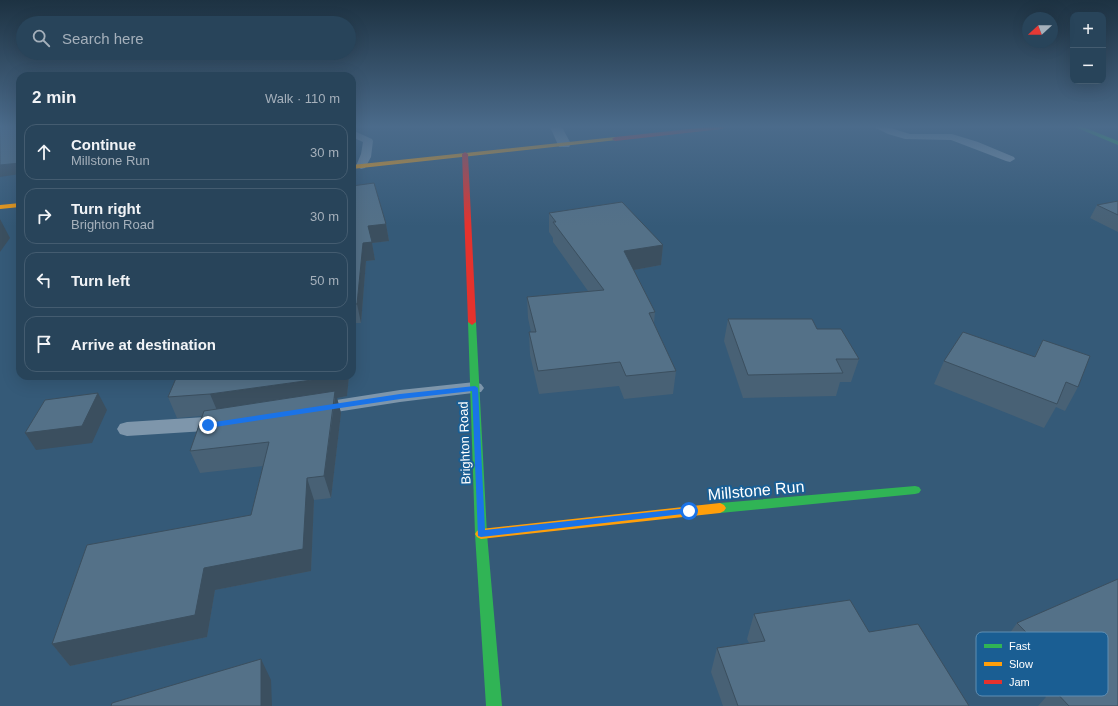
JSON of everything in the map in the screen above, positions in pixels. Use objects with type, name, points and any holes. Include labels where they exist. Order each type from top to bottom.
[{"type":"street","points":[[356,166],[411,160]]},
{"type":"street","name":"Brighton Road","points":[[465,160],[481,534],[494,706]]},
{"type":"street","points":[[0,207],[16,205]]},
{"type":"street","name":"Millstone Run","points":[[481,534],[689,511],[915,490]]},
{"type":"lane","points":[[356,166],[365,160]]},
{"type":"lane","points":[[302,411],[400,396],[475,388]]},
{"type":"lane","points":[[127,429],[208,425],[239,420]]},
{"type":"building","points":[[0,160],[16,160],[16,163],[0,165]]},
{"type":"building","points":[[374,183],[386,224],[368,226],[372,242],[363,243],[357,304],[356,304],[356,185]]},
{"type":"building","points":[[1118,201],[1118,215],[1097,205]]},
{"type":"building","points":[[622,202],[663,245],[624,251],[655,312],[649,313],[676,371],[626,376],[620,362],[538,371],[529,332],[536,332],[527,297],[604,290],[553,222],[556,222],[549,213]]},
{"type":"building","points":[[728,319],[812,319],[817,329],[841,329],[859,359],[836,359],[843,373],[748,375]]},
{"type":"building","points":[[963,332],[1035,357],[1043,340],[1090,356],[1078,387],[1066,382],[1057,404],[944,361]]},
{"type":"building","points":[[175,380],[312,380],[210,394],[168,397]]},
{"type":"building","points":[[335,391],[324,476],[307,478],[303,549],[204,568],[195,615],[52,644],[87,545],[251,515],[269,442],[190,451],[204,411]]},
{"type":"building","points":[[98,393],[82,426],[25,433],[45,400]]},
{"type":"building","points":[[1118,579],[1118,706],[1069,706],[1060,696],[1108,696],[1108,632],[1026,632],[1017,623]]},
{"type":"building","points":[[850,600],[869,632],[918,624],[969,706],[738,706],[717,648],[765,641],[754,614]]},
{"type":"building","points":[[261,659],[261,706],[111,706],[112,703]]},
{"type":"traffic: fast","points":[[472,322],[481,534],[494,706]]},
{"type":"traffic: fast","points":[[720,508],[915,490]]},
{"type":"traffic: slow","points":[[356,167],[418,160]]},
{"type":"traffic: slow","points":[[0,207],[16,205]]},
{"type":"traffic: slow","points":[[481,534],[720,508]]},
{"type":"traffic: jam","points":[[465,160],[472,322]]},
{"type":"route","points":[[208,425],[400,396],[475,388],[481,534],[689,511]]}]
